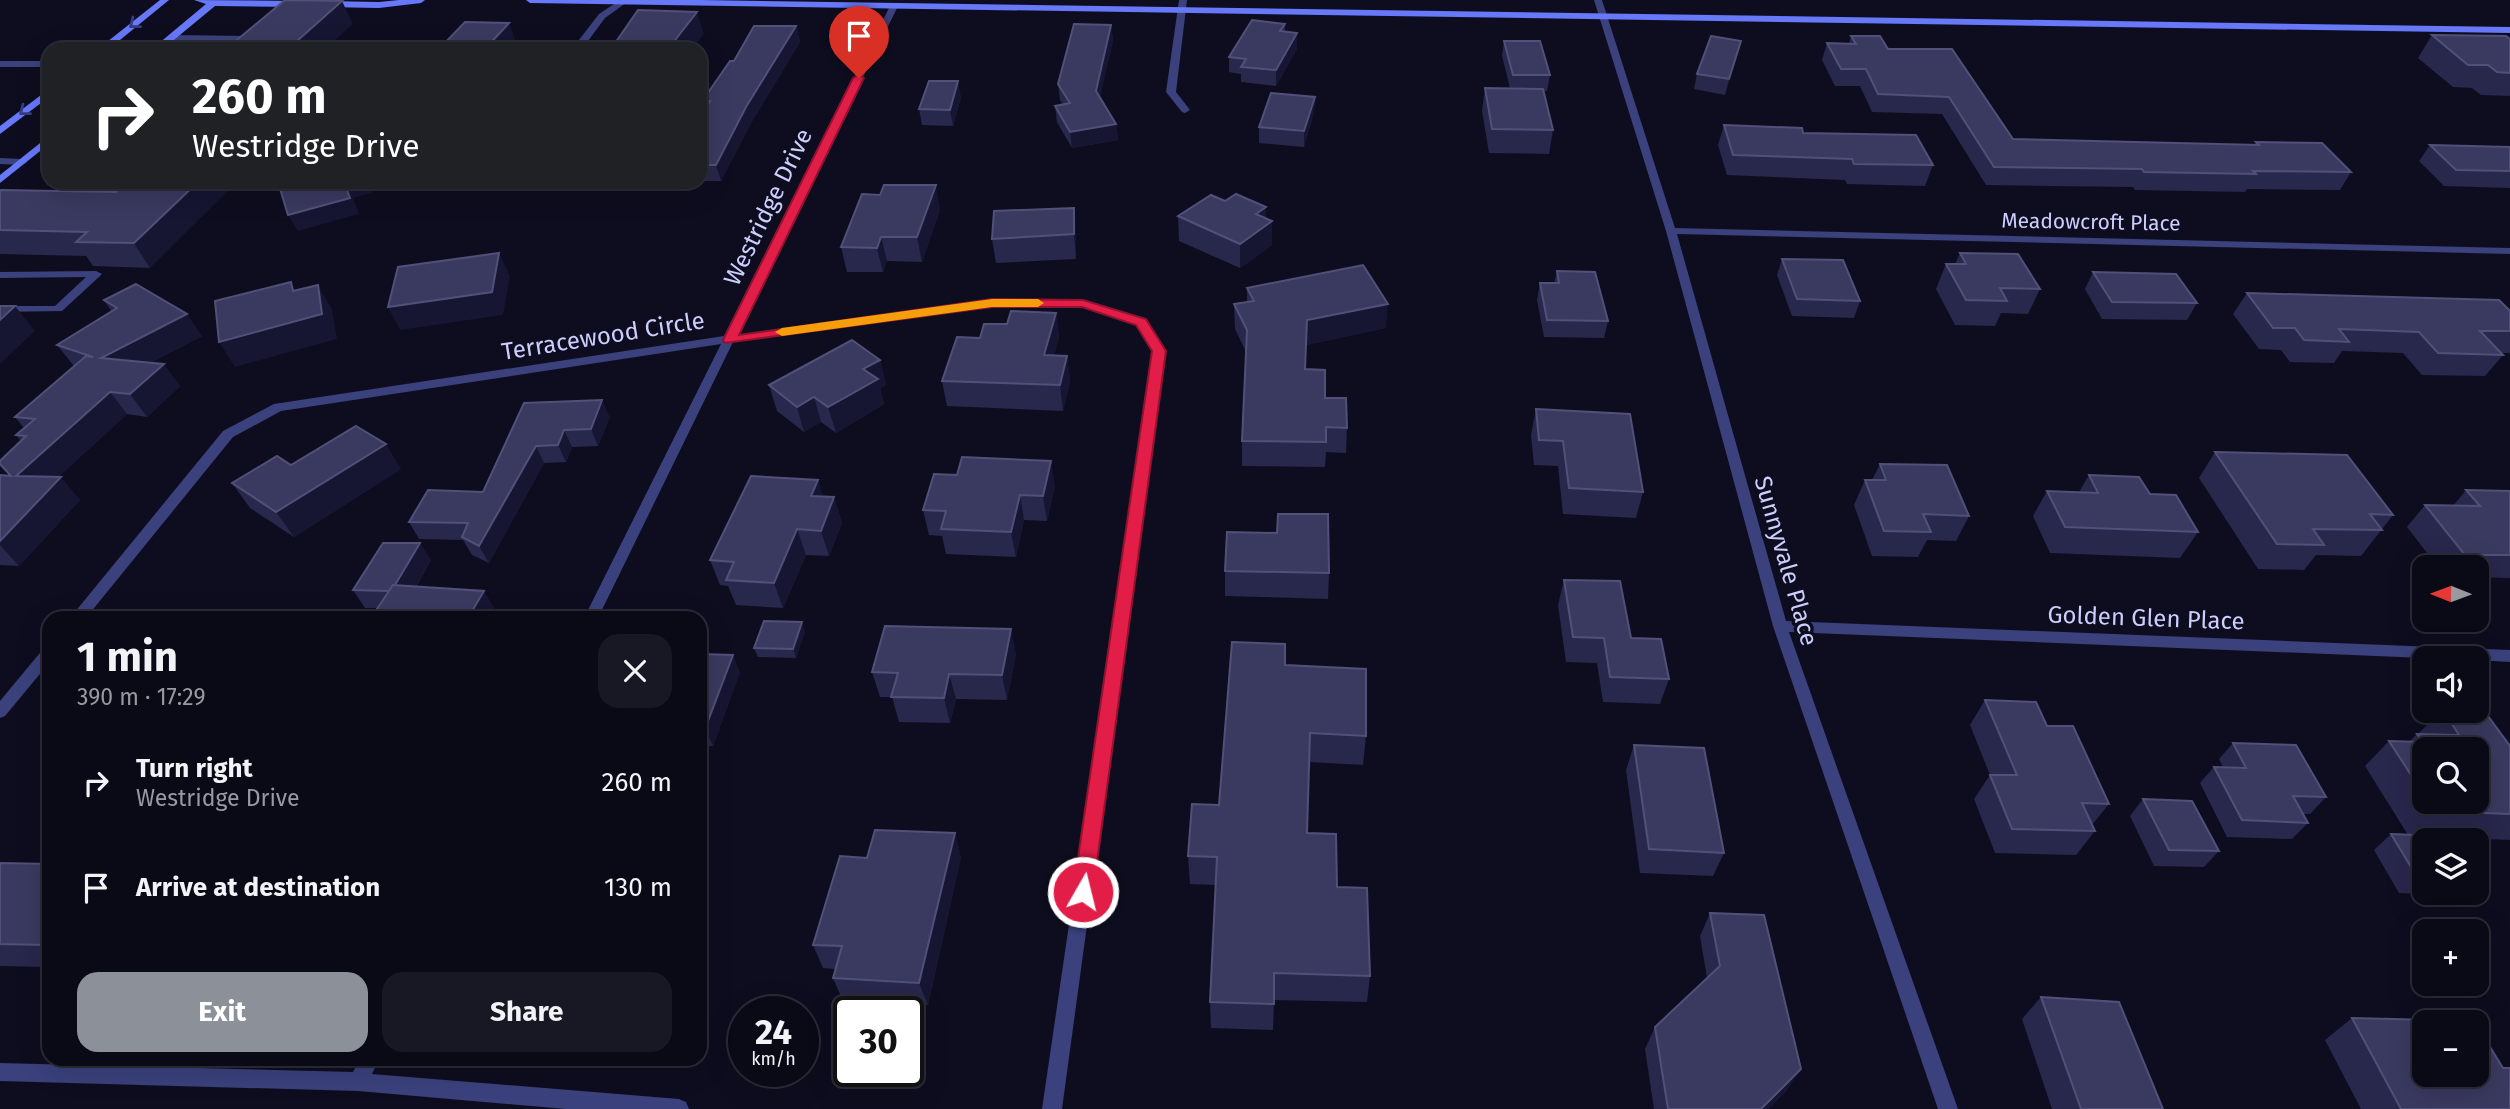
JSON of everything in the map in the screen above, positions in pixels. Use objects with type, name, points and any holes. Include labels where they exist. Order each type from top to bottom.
[{"type":"street","points":[[112,42],[165,0]]},
{"type":"street","points":[[198,0],[379,5],[421,0]]},
{"type":"street","points":[[530,0],[1181,12],[2510,30]]},
{"type":"street","points":[[1183,0],[1171,92],[1185,110]]},
{"type":"street","name":"Sunnyvale Place","points":[[1598,0],[1671,231],[1780,626],[1948,1109]]},
{"type":"street","points":[[582,42],[602,16],[625,1]]},
{"type":"street","points":[[165,42],[214,2]]},
{"type":"street","points":[[277,13],[287,4]]},
{"type":"street","name":"Westridge Drive","points":[[594,611],[894,6]]},
{"type":"street","points":[[244,42],[258,30]]},
{"type":"street","points":[[171,37],[248,39]]},
{"type":"street","points":[[0,64],[42,64]]},
{"type":"street","points":[[0,131],[42,98]]},
{"type":"street","points":[[0,180],[42,145]]},
{"type":"street","points":[[0,161],[22,162]]},
{"type":"street","points":[[83,194],[106,194],[117,189]]},
{"type":"street","name":"Meadowcroft Place","points":[[1671,231],[2510,251]]},
{"type":"street","points":[[0,275],[96,274],[58,309],[0,309]]},
{"type":"street","name":"Terracewood Circle","points":[[83,611],[228,434],[278,407],[992,303],[1083,303],[1141,322],[1159,351],[1052,1109]]},
{"type":"street","name":"Golden Glen Place","points":[[1780,626],[2510,656]]},
{"type":"street","points":[[0,712],[42,661]]},
{"type":"street","points":[[358,1082],[366,1066]]},
{"type":"street","points":[[0,1072],[358,1082],[679,1109]]},
{"type":"building","points":[[285,0],[342,1],[296,42],[234,42]]},
{"type":"building","points":[[638,10],[697,12],[673,42],[616,42]]},
{"type":"building","points":[[1252,20],[1285,24],[1280,31],[1297,33],[1276,70],[1241,67],[1246,59],[1229,57]]},
{"type":"building","points":[[465,22],[509,23],[491,42],[446,42]]},
{"type":"building","points":[[1074,24],[1111,25],[1096,91],[1116,124],[1070,132],[1055,106],[1070,103],[1058,84]]},
{"type":"building","points":[[754,26],[796,26],[746,107],[716,165],[707,165],[707,106],[710,101],[707,101],[707,94],[730,61],[734,61]]},
{"type":"building","points":[[2432,35],[2506,36],[2510,39],[2510,73],[2497,72],[2488,65],[2468,65]]},
{"type":"building","points":[[1711,36],[1741,41],[1729,79],[1697,74]]},
{"type":"building","points":[[1851,36],[1880,36],[1888,49],[1952,49],[2013,139],[2259,145],[2256,142],[2322,143],[2351,172],[2253,171],[2256,174],[1994,167],[1949,97],[1878,94],[1866,69],[1841,69],[1827,43],[1856,44]]},
{"type":"building","points":[[1504,41],[1540,41],[1550,75],[1513,75]]},
{"type":"building","points":[[929,81],[958,81],[950,110],[919,109]]},
{"type":"building","points":[[1485,88],[1543,89],[1553,130],[1492,129]]},
{"type":"building","points":[[1271,93],[1315,97],[1304,131],[1259,127]]},
{"type":"building","points":[[1724,125],[1802,128],[1803,133],[1916,135],[1933,165],[1854,164],[1852,159],[1733,155]]},
{"type":"building","points":[[2430,145],[2510,147],[2510,171],[2456,170]]},
{"type":"building","points":[[884,185],[936,185],[917,237],[881,237],[877,248],[841,247],[862,194],[880,195]]},
{"type":"building","points":[[119,189],[191,189],[134,243],[76,242],[87,232],[0,230],[1,190],[116,192]]},
{"type":"building","points":[[280,189],[347,189],[350,198],[288,215]]},
{"type":"building","points":[[1236,194],[1266,207],[1256,214],[1272,221],[1240,244],[1178,216],[1211,195],[1225,201]]},
{"type":"building","points":[[1074,208],[1074,234],[992,239],[994,211]]},
{"type":"building","points":[[499,253],[492,292],[388,307],[398,267]]},
{"type":"building","points":[[1960,253],[2018,254],[2040,289],[2000,288],[2007,301],[1966,300],[1946,264],[1966,264]]},
{"type":"building","points":[[1782,259],[1843,260],[1860,301],[1797,299]]},
{"type":"building","points":[[1363,265],[1388,304],[1307,320],[1305,369],[1325,370],[1325,398],[1346,398],[1347,428],[1326,427],[1326,442],[1242,441],[1247,330],[1234,304],[1254,301],[1247,288]]},
{"type":"building","points":[[1557,271],[1595,272],[1608,321],[1547,320],[1540,283],[1559,283]]},
{"type":"building","points":[[2093,272],[2176,274],[2197,303],[2112,302]]},
{"type":"building","points":[[291,282],[293,291],[318,285],[322,314],[219,342],[215,301]]},
{"type":"building","points":[[136,284],[187,314],[101,358],[164,364],[130,394],[110,392],[16,476],[61,477],[0,541],[0,475],[11,476],[0,461],[26,436],[16,435],[35,419],[15,417],[86,356],[93,357],[57,345],[117,308],[104,300]]},
{"type":"building","points":[[2247,293],[2499,300],[2510,311],[2510,331],[2480,331],[2503,355],[2438,353],[2419,332],[2339,329],[2349,342],[2304,340],[2295,328],[2273,328]]},
{"type":"building","points":[[0,306],[15,306],[0,320]]},
{"type":"building","points":[[1011,311],[1056,313],[1044,355],[1067,356],[1060,385],[942,381],[957,337],[980,338],[984,324],[1007,324]]},
{"type":"building","points":[[852,340],[880,360],[863,369],[878,379],[828,407],[814,397],[797,407],[769,385]]},
{"type":"building","points":[[602,400],[591,429],[564,430],[558,445],[536,446],[479,546],[462,537],[468,523],[409,522],[428,490],[483,492],[524,403]]},
{"type":"building","points":[[1536,409],[1630,414],[1643,492],[1569,488],[1563,441],[1539,440]]},
{"type":"building","points":[[356,426],[386,444],[276,512],[232,483],[277,456],[291,465]]},
{"type":"building","points":[[2215,452],[2347,455],[2393,515],[2370,514],[2382,530],[2313,529],[2324,545],[2277,544]]},
{"type":"building","points":[[962,457],[1051,461],[1043,496],[1020,495],[1011,532],[941,529],[946,511],[923,510],[934,474],[957,475]]},
{"type":"building","points":[[1880,464],[1947,465],[1969,516],[1923,514],[1931,532],[1884,531],[1865,480],[1886,480]]},
{"type":"building","points":[[2089,475],[2139,477],[2150,494],[2176,495],[2198,532],[2065,527],[2047,491],[2098,493]]},
{"type":"building","points":[[751,476],[818,480],[811,496],[834,497],[821,531],[797,529],[774,583],[726,580],[734,562],[710,560]]},
{"type":"building","points":[[2466,490],[2510,491],[2510,555],[2465,555],[2425,505],[2480,506]]},
{"type":"building","points":[[1278,514],[1328,514],[1329,573],[1225,571],[1227,532],[1277,533]]},
{"type":"building","points":[[383,543],[420,543],[389,591],[353,590]]},
{"type":"building","points":[[1564,580],[1620,581],[1631,638],[1661,639],[1669,679],[1610,677],[1604,638],[1573,637]]},
{"type":"building","points":[[393,585],[484,591],[472,611],[376,611]]},
{"type":"building","points":[[764,621],[802,622],[793,649],[754,648]]},
{"type":"building","points":[[885,626],[1011,629],[1002,675],[949,674],[944,698],[891,697],[898,673],[872,672]]},
{"type":"building","points":[[1232,642],[1285,644],[1285,665],[1366,669],[1366,736],[1310,733],[1307,833],[1336,834],[1337,887],[1367,888],[1370,976],[1274,973],[1274,1004],[1210,1002],[1217,857],[1188,856],[1192,804],[1219,805]]},
{"type":"building","points":[[707,654],[733,655],[707,724]]},
{"type":"building","points":[[1985,700],[2036,702],[2047,726],[2073,726],[2109,804],[2082,803],[2095,831],[2012,829],[1990,775],[2017,775]]},
{"type":"building","points":[[2489,717],[2510,746],[2510,814],[2489,813],[2489,737],[2419,737],[2417,734],[2459,735],[2451,723],[2489,723]]},
{"type":"building","points":[[2389,741],[2412,742],[2412,776]]},
{"type":"building","points":[[2233,743],[2296,745],[2326,797],[2293,796],[2308,823],[2242,820],[2214,767],[2246,768]]},
{"type":"building","points":[[1634,745],[1704,748],[1724,853],[1649,849]]},
{"type":"building","points":[[2143,799],[2192,801],[2219,851],[2169,850]]},
{"type":"building","points":[[875,830],[955,833],[919,983],[833,978],[842,946],[813,945],[840,856],[867,858]]},
{"type":"building","points":[[2391,834],[2412,835],[2412,869]]},
{"type":"building","points":[[0,863],[42,864],[42,945],[0,944]]},
{"type":"building","points":[[1710,913],[1764,915],[1801,1069],[1761,1109],[1668,1109],[1655,1027],[1720,966]]},
{"type":"building","points":[[2041,997],[2119,1002],[2163,1109],[2081,1109]]},
{"type":"building","points":[[2352,1018],[2412,1019],[2412,1087],[2489,1087],[2489,1045],[2503,1068],[2510,1068],[2510,1109],[2401,1109]]},
{"type":"slow traffic","points":[[782,332],[992,303],[1038,303]]},
{"type":"route","points":[[859,78],[730,340],[992,303],[1083,303],[1141,322],[1159,351],[1083,892]]}]
